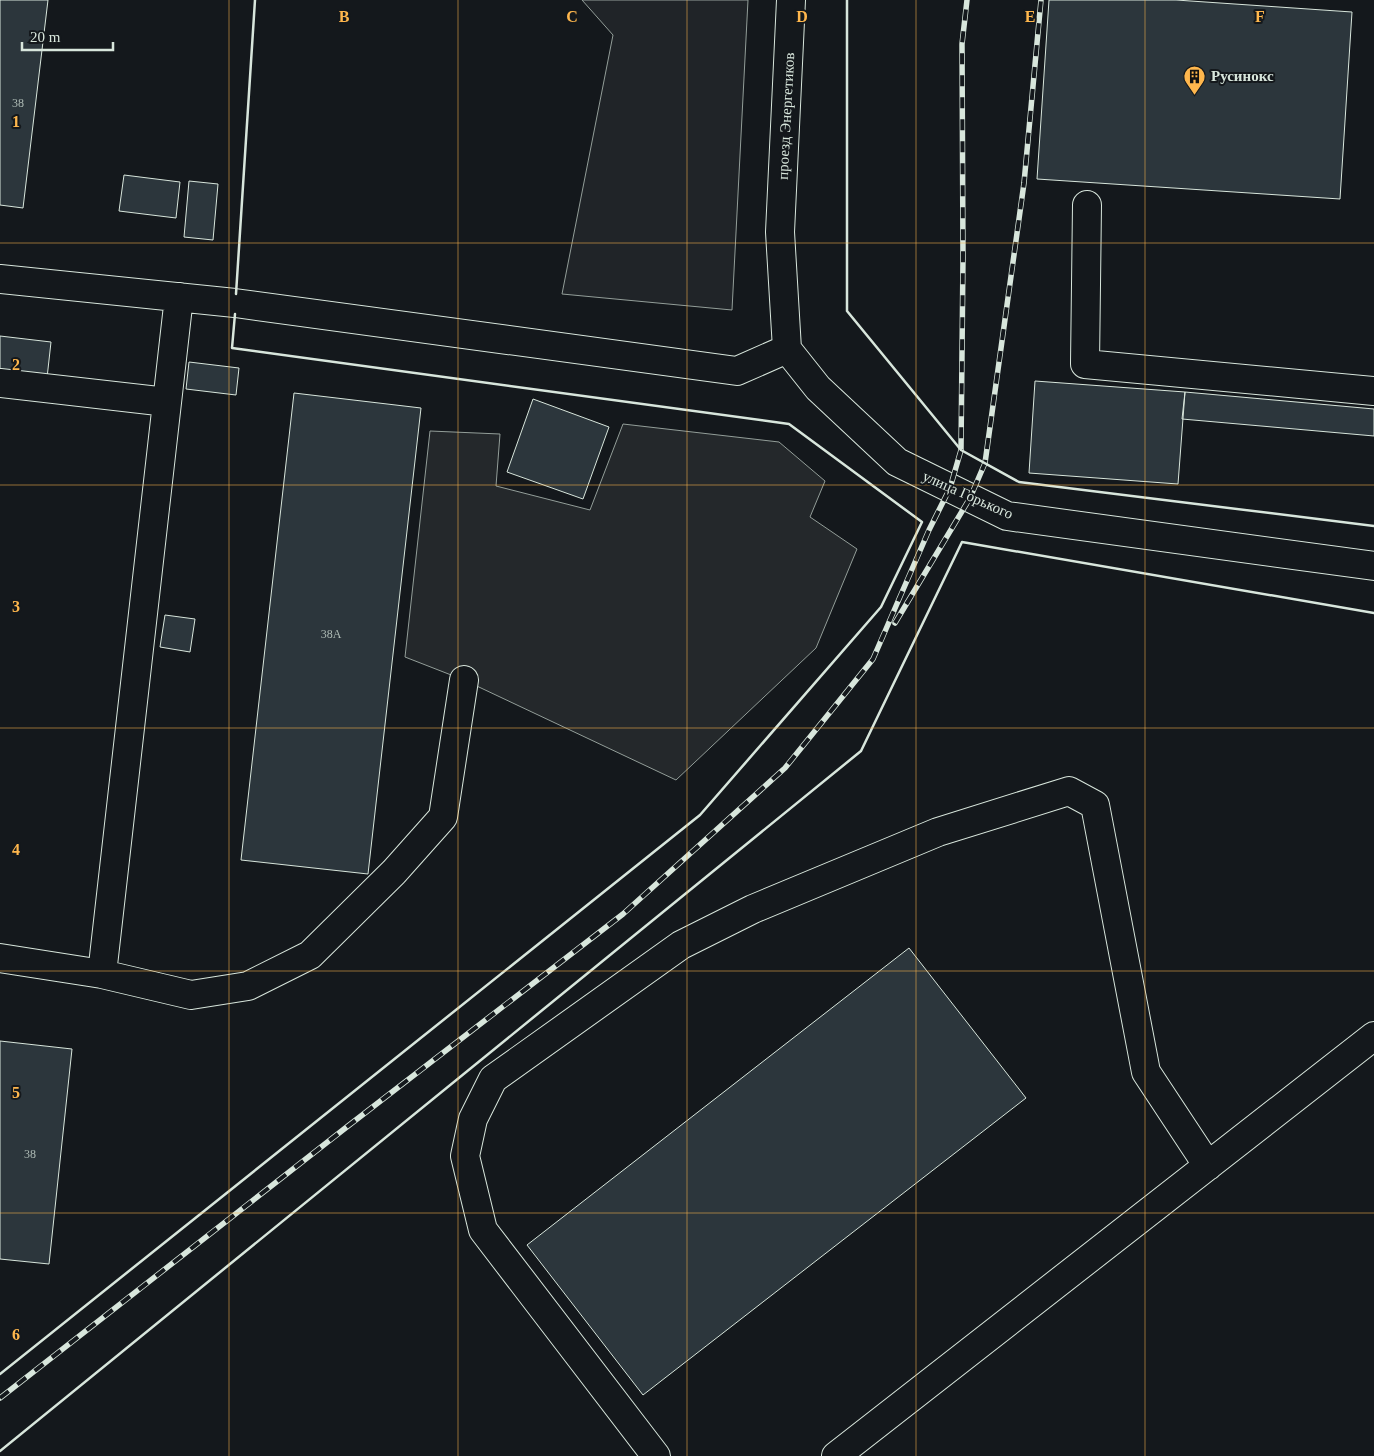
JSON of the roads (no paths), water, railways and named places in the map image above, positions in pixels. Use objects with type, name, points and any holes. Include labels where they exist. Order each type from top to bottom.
[{"type":"street","name":"проезд Энергетиков","points":[[787,349],[780,232],[791,0]]},
{"type":"street","points":[[1087,206],[1085,364],[1374,391]]},
{"type":"street","points":[[0,279],[235,303],[737,371],[787,349]]},
{"type":"street","points":[[102,974],[179,297]]},
{"type":"street","name":"улица Горького","points":[[787,349],[818,388],[897,462],[1007,516],[1374,566]]},
{"type":"street","points":[[0,383],[167,402]]},
{"type":"street","points":[[0,958],[102,974],[191,995],[248,986],[310,955],[394,872],[443,817],[464,680]]},
{"type":"street","points":[[644,1452],[483,1230],[465,1156],[473,1119],[492,1079],[681,945],[753,909],[938,832],[1069,791],[1094,805],[1146,1072],[1208,1166]]},
{"type":"street","points":[[836,1456],[1374,1036]]},
{"type":"railway","points":[[0,1398],[623,914],[785,768],[873,659],[929,530],[950,488],[961,450],[963,257],[962,44],[967,0]]},
{"type":"railway","points":[[895,623],[970,498],[985,463],[1024,183],[1041,0]]},
{"type":"place","name":"Русинокс","points":[[1195,95]]}]
